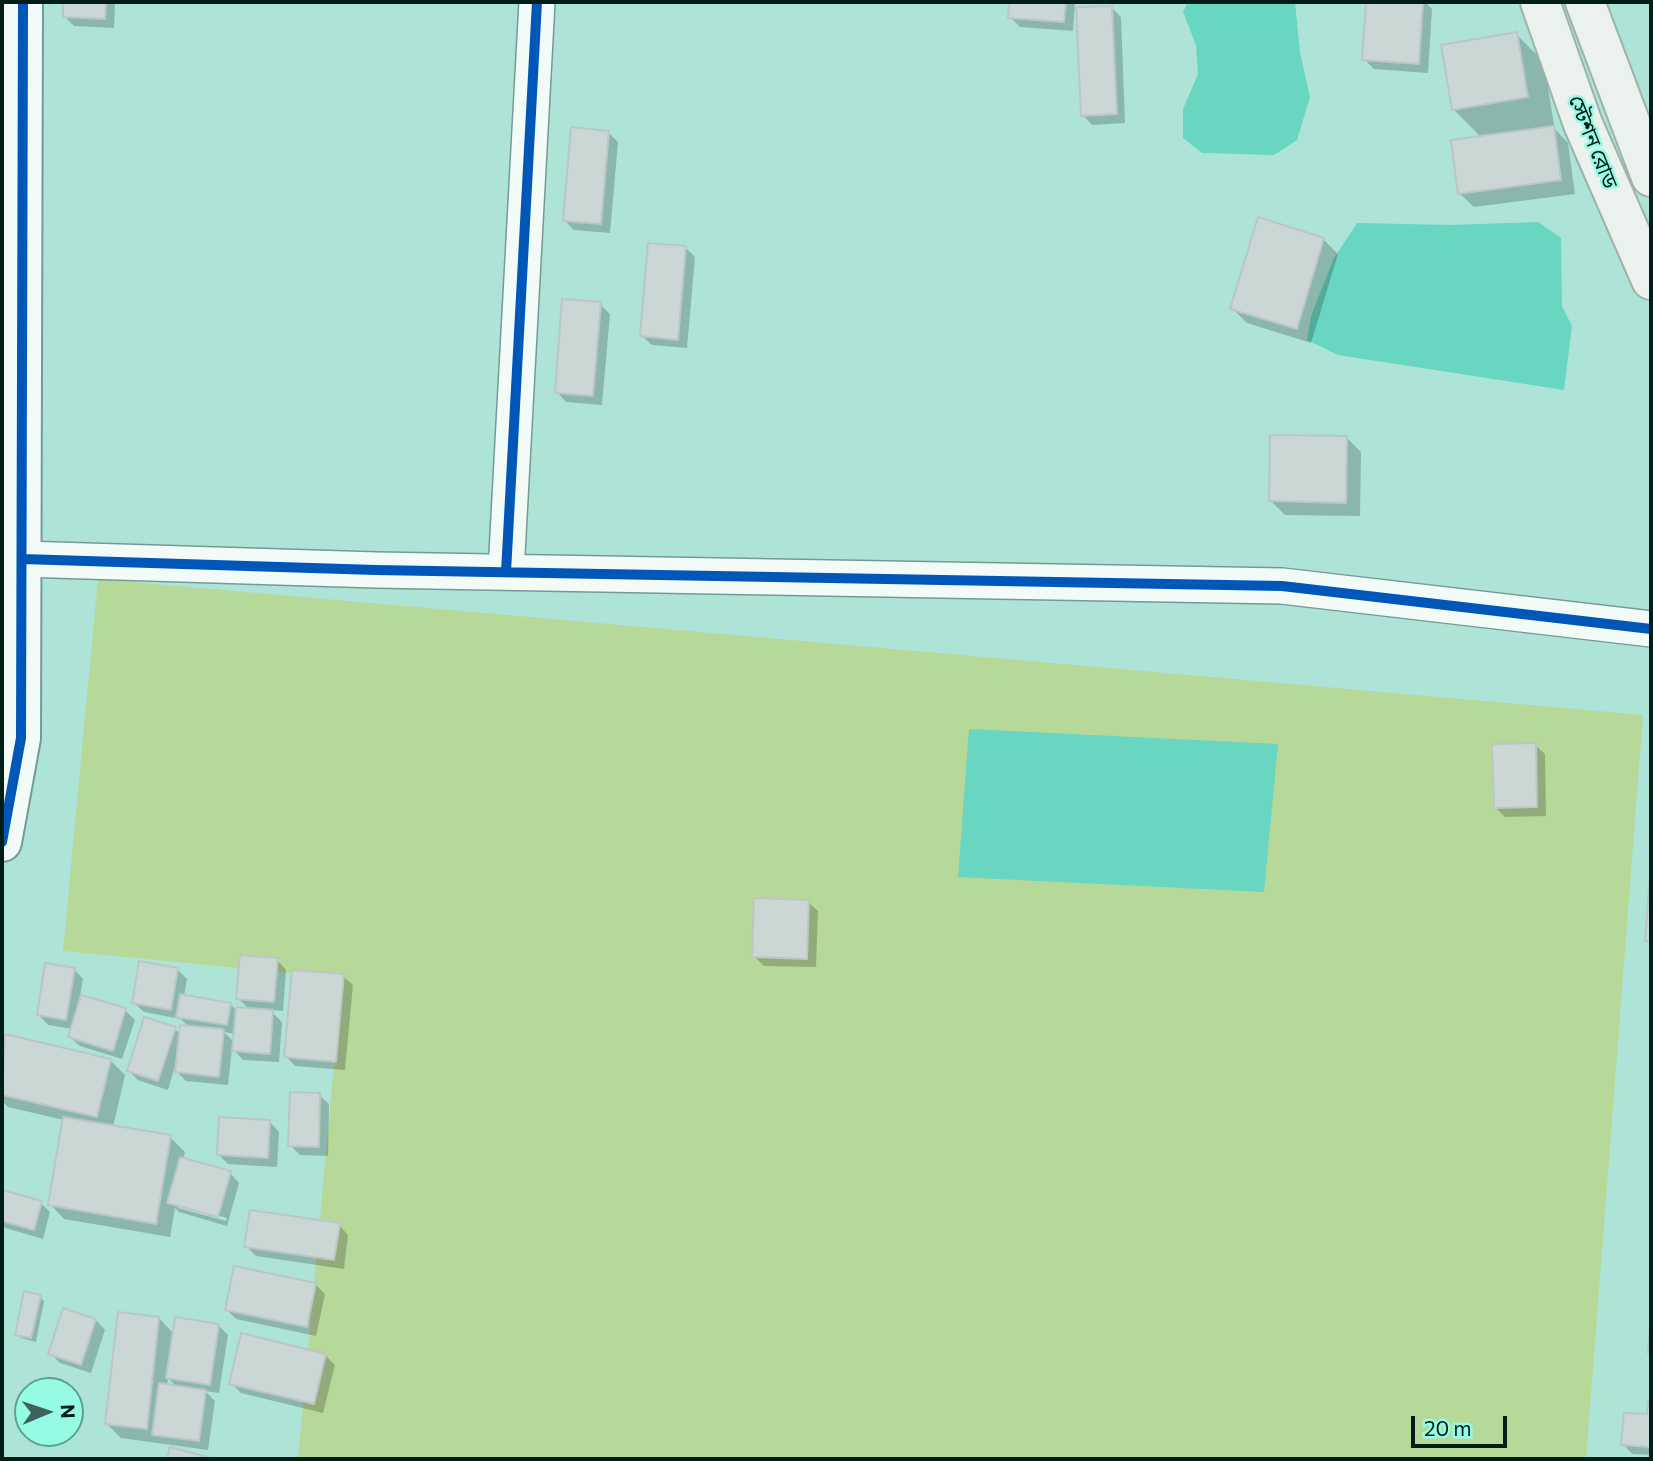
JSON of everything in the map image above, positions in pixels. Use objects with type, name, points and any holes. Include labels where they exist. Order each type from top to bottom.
[{"type":"main road","name":"স্টেশন রোড","points":[[1540,2],[1583,124],[1651,280]]},
{"type":"main road","name":"স্টেশন রোড","points":[[1585,2],[1651,177]]},
{"type":"street","points":[[2,842],[22,559],[23,2]]},
{"type":"street","points":[[506,572],[537,2]]},
{"type":"street","points":[[22,559],[506,572],[1282,586],[1651,629]]},
{"type":"shaded area","points":[[1188,2],[1295,2],[1300,53],[1310,97],[1297,140],[1274,155],[1202,153],[1183,138],[1183,109],[1198,74],[1196,45],[1183,12]]},
{"type":"shaded area","points":[[1538,222],[1561,238],[1562,306],[1572,326],[1564,390],[1338,355],[1307,340],[1311,316],[1334,258],[1357,223],[1451,225]]},
{"type":"shaded area","points":[[98,579],[1643,715],[1586,1459],[298,1459],[342,978],[63,951]]},
{"type":"shaded area","points":[[969,729],[1278,744],[1264,892],[958,877]]},
{"type":"building","points":[[63,2],[106,2],[105,19],[63,17]]},
{"type":"building","points":[[1009,2],[1066,2],[1064,22],[1008,18]]},
{"type":"building","points":[[1366,2],[1423,2],[1419,64],[1362,60]]},
{"type":"building","points":[[1112,6],[1117,114],[1081,116],[1076,7]]},
{"type":"building","points":[[1517,32],[1528,97],[1452,110],[1441,45]]},
{"type":"building","points":[[1554,126],[1561,180],[1458,194],[1451,140]]},
{"type":"building","points":[[571,127],[609,131],[601,224],[563,221]]},
{"type":"building","points":[[1258,217],[1324,238],[1297,329],[1230,309]]},
{"type":"building","points":[[648,243],[686,246],[678,340],[640,336]]},
{"type":"building","points":[[562,299],[601,302],[593,396],[555,393]]},
{"type":"building","points":[[1270,435],[1347,436],[1346,503],[1269,501]]},
{"type":"building","points":[[1536,743],[1537,807],[1494,808],[1492,744]]},
{"type":"building","points":[[1651,862],[1651,941],[1645,941]]},
{"type":"building","points":[[754,898],[809,900],[807,959],[752,957]]},
{"type":"building","points":[[240,955],[278,958],[274,1002],[236,999]]},
{"type":"building","points":[[139,961],[178,968],[171,1010],[132,1003]]},
{"type":"building","points":[[45,963],[75,968],[66,1020],[37,1015]]},
{"type":"building","points":[[292,970],[344,974],[336,1062],[284,1057]]},
{"type":"building","points":[[180,994],[231,1003],[227,1025],[176,1017]]},
{"type":"building","points":[[81,995],[126,1008],[113,1051],[68,1037]]},
{"type":"building","points":[[236,1007],[273,1010],[270,1054],[232,1051]]},
{"type":"building","points":[[144,1017],[176,1027],[158,1081],[127,1071]]},
{"type":"building","points":[[180,1025],[224,1029],[219,1077],[175,1072]]},
{"type":"building","points":[[5,1034],[111,1059],[97,1117],[2,1095]]},
{"type":"building","points":[[290,1092],[320,1093],[319,1147],[288,1146]]},
{"type":"building","points":[[63,1117],[171,1135],[156,1224],[48,1205]]},
{"type":"building","points":[[219,1117],[270,1120],[268,1158],[217,1155]]},
{"type":"building","points":[[180,1157],[231,1171],[218,1217],[167,1203]]},
{"type":"building","points":[[2,1190],[42,1201],[34,1230],[2,1221]]},
{"type":"building","points":[[250,1210],[340,1223],[334,1260],[244,1247]]},
{"type":"building","points":[[234,1266],[316,1283],[307,1327],[225,1310]]},
{"type":"building","points":[[24,1291],[41,1295],[31,1338],[15,1335]]},
{"type":"building","points":[[63,1308],[96,1319],[81,1365],[48,1354]]},
{"type":"building","points":[[118,1312],[159,1317],[147,1429],[105,1424]]},
{"type":"building","points":[[1651,1313],[1651,1353],[1648,1353]]},
{"type":"building","points":[[175,1317],[219,1324],[210,1385],[166,1378]]},
{"type":"building","points":[[241,1333],[326,1354],[314,1404],[229,1384]]},
{"type":"building","points":[[159,1383],[206,1390],[199,1441],[152,1435]]},
{"type":"building","points":[[1648,1401],[1651,1402],[1651,1459],[1650,1447],[1621,1445],[1624,1413],[1647,1414]]},
{"type":"building","points":[[170,1447],[215,1459],[167,1459]]},
{"type":"cycle path","points":[[2,842],[21,738],[23,2]]},
{"type":"cycle path","points":[[506,572],[537,2]]},
{"type":"cycle path","points":[[22,559],[376,570],[1282,586],[1651,629]]}]
